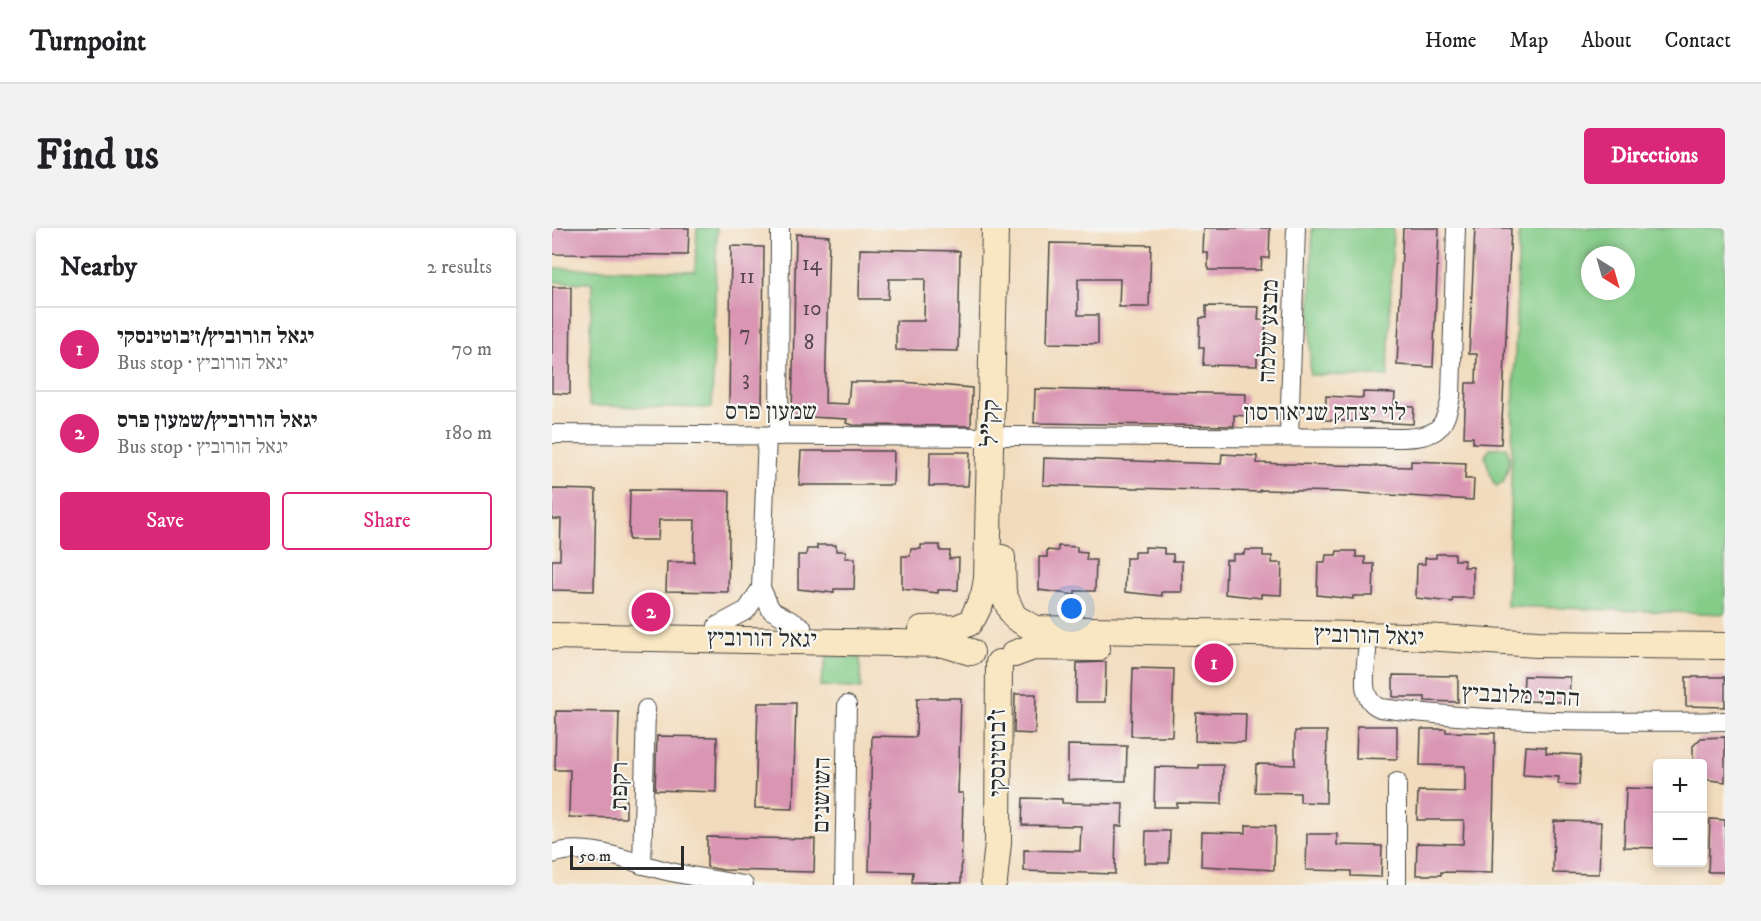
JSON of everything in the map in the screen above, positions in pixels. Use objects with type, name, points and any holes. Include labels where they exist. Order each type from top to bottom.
[{"type":"main road","name":"קק\"ל","points":[[995,228],[997,436],[1002,582],[1005,601],[1015,616]]},
{"type":"main road","name":"קק\"ל","points":[[971,619],[984,595],[987,579],[1009,228]]},
{"type":"main road","points":[[994,607],[1015,616],[1022,634],[1019,647],[1006,658],[982,660],[971,652],[966,635],[971,619],[981,610],[994,607]]},
{"type":"main road","name":"יגאל הורוביץ","points":[[1015,616],[1035,629],[1408,636],[1537,644],[1725,646]]},
{"type":"main road","name":"יגאל הורוביץ","points":[[552,624],[946,630],[971,619]]},
{"type":"main road","name":"יגאל הורוביץ","points":[[552,636],[944,644],[971,652]]},
{"type":"main road","name":"יגאל הורוביץ","points":[[1006,658],[1034,647],[1725,655]]},
{"type":"main road","name":"ז'בוטינסקי","points":[[1001,883],[998,843],[1006,658]]},
{"type":"street","points":[[717,626],[747,610],[760,588],[773,436],[780,228]]},
{"type":"street","name":"מבצע שלמה","points":[[1289,436],[1296,228]]},
{"type":"street","name":"לוי יצחק שניאורסון","points":[[997,436],[1420,437],[1437,431],[1447,419],[1452,387],[1456,228]]},
{"type":"street","name":"שמעון פרס","points":[[552,434],[997,436]]},
{"type":"street","points":[[760,588],[766,603],[774,613],[802,627]]},
{"type":"street","name":"הרבי מלובביץ","points":[[1367,651],[1365,691],[1372,705],[1380,708],[1446,717],[1562,723],[1725,722]]},
{"type":"street","name":"השושנים","points":[[844,885],[847,705]]},
{"type":"street","name":"רקפת","points":[[642,865],[646,709]]},
{"type":"street","points":[[1397,782],[1397,885]]},
{"type":"street","points":[[552,854],[565,849],[595,851],[642,865],[744,885]]},
{"type":"green space","points":[[697,228],[717,228],[712,408],[589,406],[592,283],[552,282],[552,268],[695,271]]},
{"type":"green space","points":[[1312,228],[1393,228],[1388,376],[1310,375]]},
{"type":"green space","points":[[1519,228],[1725,228],[1725,614],[1507,606]]},
{"type":"green space","points":[[1506,447],[1509,455],[1508,469],[1503,483],[1497,486],[1493,482],[1485,456],[1490,448]]},
{"type":"green space","points":[[827,656],[860,658],[861,689],[820,686]]},
{"type":"building","points":[[552,228],[689,228],[688,255],[552,254]]},
{"type":"building","points":[[1204,228],[1270,228],[1269,258],[1262,258],[1261,270],[1208,270],[1208,253],[1203,253]]},
{"type":"building","points":[[1403,228],[1439,228],[1433,367],[1397,365]]},
{"type":"building","points":[[1475,228],[1511,228],[1501,444],[1473,443],[1473,437],[1464,437],[1466,383],[1476,383],[1477,354],[1469,354]]},
{"type":"building","points":[[796,234],[829,236],[825,403],[848,404],[850,382],[903,382],[972,388],[971,426],[853,425],[846,423],[847,419],[792,416]]},
{"type":"building","points":[[1050,243],[1151,245],[1149,307],[1119,307],[1120,279],[1078,279],[1078,315],[1098,315],[1098,344],[1047,343]]},
{"type":"building","points":[[731,246],[764,247],[762,409],[729,407]]},
{"type":"building","points":[[860,249],[960,251],[958,351],[896,350],[896,321],[924,321],[925,279],[889,279],[888,299],[859,299]]},
{"type":"building","points":[[552,287],[571,287],[570,394],[552,393]]},
{"type":"building","points":[[1206,306],[1259,307],[1258,320],[1266,320],[1264,353],[1257,353],[1257,366],[1203,365],[1204,348],[1199,348],[1200,318],[1206,318]]},
{"type":"building","points":[[1035,389],[1246,394],[1245,416],[1234,415],[1234,426],[1034,423]]},
{"type":"building","points":[[1363,392],[1395,393],[1394,406],[1414,407],[1413,424],[1325,420],[1326,396],[1363,398]]},
{"type":"building","points":[[801,451],[894,451],[893,485],[799,485]]},
{"type":"building","points":[[930,452],[970,452],[968,486],[929,486]]},
{"type":"building","points":[[1222,454],[1257,456],[1257,463],[1411,467],[1411,461],[1466,463],[1465,479],[1474,479],[1473,500],[1340,492],[1260,490],[1260,492],[1043,485],[1044,458],[1221,464]]},
{"type":"building","points":[[552,489],[596,490],[594,591],[552,590],[552,560],[560,560],[561,519],[552,519]]},
{"type":"building","points":[[630,490],[730,491],[728,592],[666,591],[667,562],[694,562],[695,520],[659,520],[658,540],[629,540]]},
{"type":"building","points":[[817,545],[836,545],[836,551],[846,551],[845,558],[855,558],[854,589],[834,589],[834,593],[798,589],[798,555],[806,555],[807,549],[817,549]]},
{"type":"building","points":[[921,545],[940,545],[940,551],[950,551],[949,559],[959,558],[958,590],[938,590],[938,593],[902,589],[902,556],[910,556],[911,549],[921,549]]},
{"type":"building","points":[[1058,546],[1077,547],[1077,552],[1087,553],[1086,560],[1096,560],[1095,591],[1075,591],[1075,595],[1039,590],[1039,557],[1047,557],[1047,550],[1058,551]]},
{"type":"building","points":[[1145,547],[1164,548],[1164,554],[1173,554],[1173,561],[1182,561],[1182,592],[1162,592],[1162,596],[1125,592],[1126,558],[1134,558],[1134,552],[1145,552]]},
{"type":"building","points":[[1245,550],[1263,550],[1263,556],[1272,556],[1272,563],[1282,563],[1281,595],[1261,594],[1261,598],[1225,594],[1226,560],[1233,560],[1233,554],[1244,554]]},
{"type":"building","points":[[1337,551],[1356,551],[1356,557],[1365,557],[1365,564],[1374,564],[1373,596],[1353,596],[1353,599],[1317,595],[1318,562],[1325,562],[1326,555],[1336,555]]},
{"type":"building","points":[[1436,554],[1455,554],[1455,560],[1464,560],[1464,567],[1473,567],[1473,598],[1453,598],[1452,602],[1416,598],[1417,564],[1425,564],[1425,558],[1436,558]]},
{"type":"building","points":[[1106,662],[1105,702],[1076,702],[1077,663]]},
{"type":"building","points":[[1133,668],[1174,669],[1172,736],[1131,736]]},
{"type":"building","points":[[1393,675],[1458,676],[1458,702],[1425,701],[1425,697],[1393,697]]},
{"type":"building","points":[[1524,676],[1570,677],[1569,702],[1523,701]]},
{"type":"building","points":[[1686,677],[1725,677],[1725,707],[1686,706]]},
{"type":"building","points":[[1015,694],[1036,694],[1035,734],[1014,733]]},
{"type":"building","points":[[917,698],[961,698],[958,793],[963,793],[961,883],[912,882],[913,872],[869,871],[872,736],[916,737]]},
{"type":"building","points":[[758,703],[796,703],[793,809],[755,808]]},
{"type":"building","points":[[556,711],[619,712],[617,792],[626,792],[626,818],[569,817],[570,770],[555,770]]},
{"type":"building","points":[[1196,713],[1246,714],[1245,742],[1195,741]]},
{"type":"building","points":[[1357,726],[1397,726],[1397,759],[1356,758]]},
{"type":"building","points":[[1421,729],[1495,733],[1492,873],[1441,872],[1441,875],[1416,875],[1417,843],[1463,844],[1464,820],[1417,820],[1418,791],[1465,792],[1465,766],[1420,765]]},
{"type":"building","points":[[1295,731],[1327,731],[1326,803],[1300,802],[1300,793],[1255,792],[1256,764],[1295,765]]},
{"type":"building","points":[[657,736],[717,737],[716,792],[655,790]]},
{"type":"building","points":[[1725,737],[1725,782],[1709,780],[1707,759],[1693,758],[1693,746],[1701,738]]},
{"type":"building","points":[[1068,745],[1127,746],[1126,781],[1068,780]]},
{"type":"building","points":[[1525,746],[1546,747],[1546,753],[1581,755],[1579,785],[1558,784],[1559,777],[1523,775]]},
{"type":"building","points":[[1199,765],[1223,765],[1222,804],[1177,803],[1177,807],[1154,807],[1155,767],[1199,768]]},
{"type":"building","points":[[1626,788],[1653,789],[1653,848],[1624,847]]},
{"type":"building","points":[[1023,798],[1062,799],[1062,803],[1123,804],[1122,826],[1116,826],[1115,874],[1024,871],[1024,850],[1080,851],[1081,826],[1022,825]]},
{"type":"building","points":[[1710,819],[1725,820],[1725,872],[1708,872]]},
{"type":"building","points":[[1554,821],[1601,822],[1599,874],[1553,873]]},
{"type":"building","points":[[1246,825],[1275,826],[1274,870],[1201,866],[1202,832],[1246,833]]},
{"type":"building","points":[[1146,831],[1170,831],[1169,863],[1145,863]]},
{"type":"building","points":[[1307,834],[1337,834],[1337,845],[1382,846],[1381,877],[1351,876],[1351,871],[1306,870]]},
{"type":"building","points":[[707,837],[815,839],[814,872],[723,870],[707,867]]},
{"type":"place","name":"יגאל הורוביץ/שמעון פרס","points":[[651,612]]},
{"type":"place","name":"יגאל הורוביץ/ז׳בוטינסקי","points":[[1214,663]]}]
